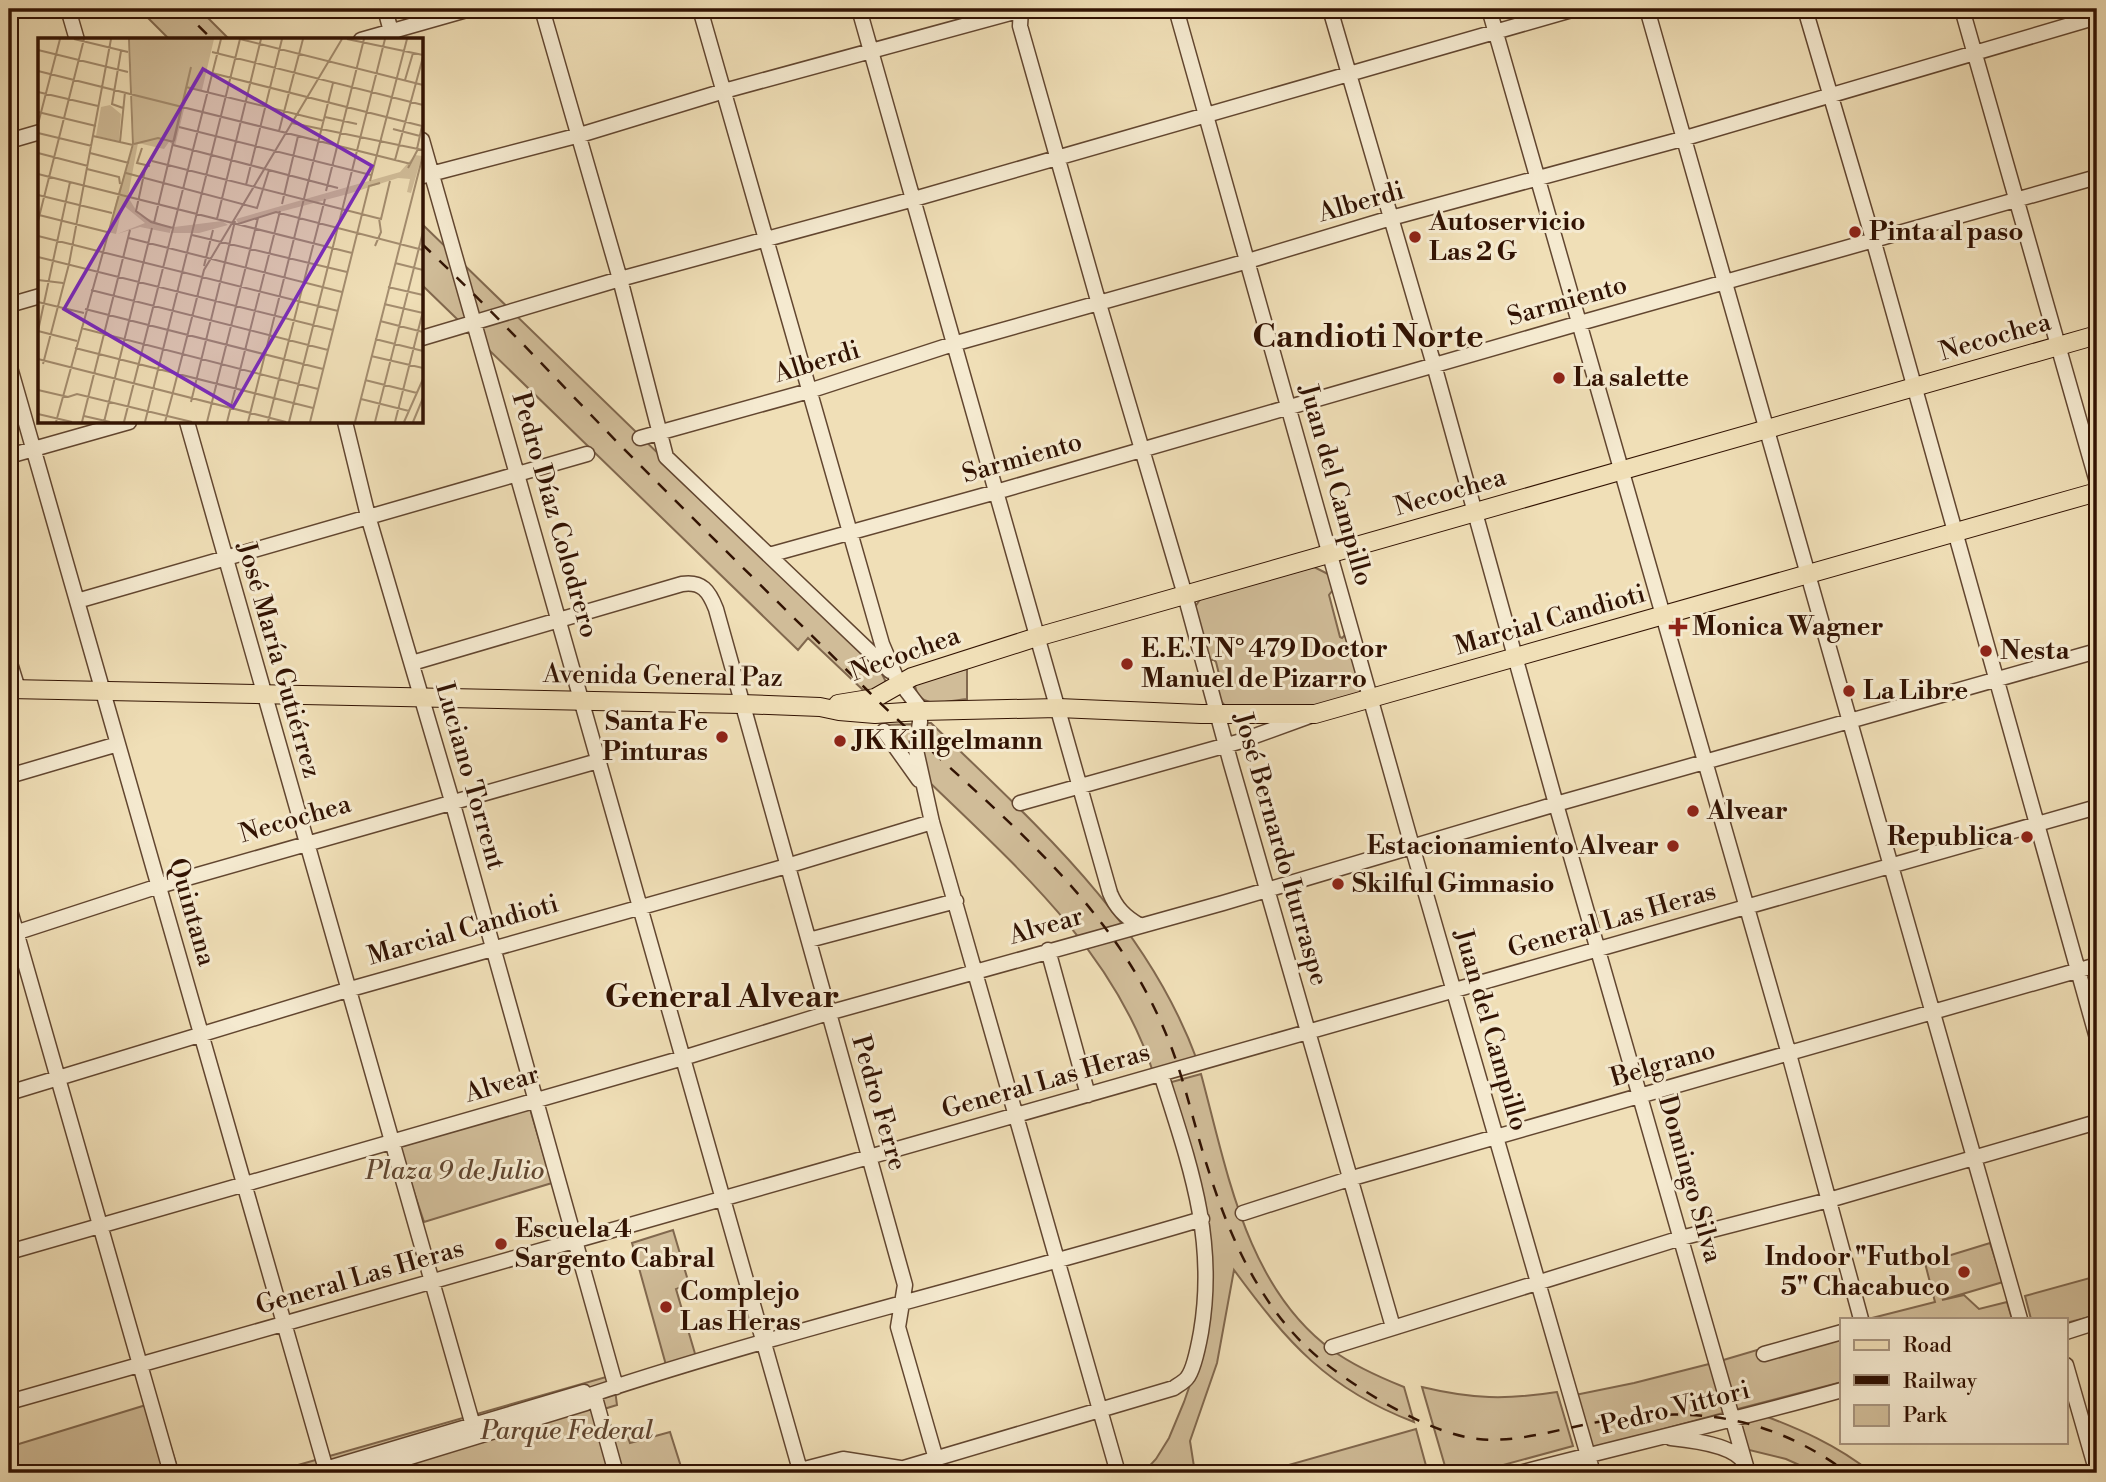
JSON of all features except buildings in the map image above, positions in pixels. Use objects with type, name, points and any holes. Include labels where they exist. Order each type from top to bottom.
[{"type":"main road","name":"Necochea","points":[[820,707],[875,698],[898,680],[1037,637],[2097,335]]},
{"type":"main road","name":"Marcial Candioti","points":[[1315,714],[2097,492]]},
{"type":"main road","name":"Avenida General Paz","points":[[13,689],[741,704],[820,707],[876,714],[1058,708],[1315,714]]},
{"type":"street","points":[[68,9],[76,38]]},
{"type":"street","points":[[385,9],[393,36],[470,9]]},
{"type":"street","points":[[541,9],[580,135],[666,457],[898,680],[920,711],[916,750],[923,786],[1118,1473]]},
{"type":"street","points":[[700,9],[882,644],[898,680]]},
{"type":"street","points":[[859,9],[1113,900],[1127,919],[1139,925]]},
{"type":"street","points":[[426,175],[580,135],[723,92],[1022,9]]},
{"type":"street","name":"José Bernardo Iturraspe","points":[[1022,9],[1020,26],[1393,1327]]},
{"type":"street","name":"Juan del Campillo","points":[[1176,9],[1412,846],[1593,1473]]},
{"type":"street","name":"Domingo Silva","points":[[1330,9],[1434,365],[1556,804],[1747,1469]]},
{"type":"street","points":[[1489,9],[1789,1054],[1861,1318]]},
{"type":"street","points":[[424,337],[620,279],[914,199],[1575,9]]},
{"type":"street","points":[[1647,9],[2020,1318]]},
{"type":"street","points":[[1805,9],[1873,239],[2097,1038]]},
{"type":"street","points":[[1962,9],[2097,482]]},
{"type":"street","name":"Alberdi","points":[[639,438],[809,391],[953,344],[1391,218],[1682,139],[2097,17]]},
{"type":"street","points":[[9,141],[38,133]]},
{"type":"street","name":"Pedro Díaz Colodrero","points":[[424,158],[426,175],[475,323],[764,1343],[795,1471]]},
{"type":"street","name":"Sarmiento","points":[[769,555],[2097,177]]},
{"type":"street","points":[[9,305],[38,297]]},
{"type":"street","name":"Quintana","points":[[9,364],[284,1324],[321,1472]]},
{"type":"street","points":[[9,456],[122,424]]},
{"type":"street","name":"José María Gutiérrez","points":[[188,424],[475,1431]]},
{"type":"street","name":"Luciano Torrent","points":[[345,424],[368,516],[494,947],[616,1387]]},
{"type":"street","points":[[77,601],[587,454]]},
{"type":"street","name":"Pedro Ferre","points":[[558,619],[682,584],[695,583],[704,587],[716,609],[905,1285],[898,1327],[940,1473]]},
{"type":"street","points":[[412,663],[558,619]]},
{"type":"street","name":"Alvear","points":[[9,1251],[683,1058],[828,1013],[2097,651]]},
{"type":"street","points":[[9,660],[13,689]]},
{"type":"street","name":"Marcial Candioti","points":[[1020,803],[1226,745],[1315,714]]},
{"type":"street","points":[[884,731],[923,786]]},
{"type":"street","points":[[9,776],[118,744]]},
{"type":"street","name":"Necochea","points":[[13,934],[159,886],[598,761]]},
{"type":"street","name":"General Las Heras","points":[[9,1402],[2097,807]]},
{"type":"street","name":"Marcial Candioti","points":[[9,1093],[347,990],[788,866],[933,822]]},
{"type":"street","points":[[809,940],[956,901]]},
{"type":"street","points":[[9,907],[13,934],[58,1078],[171,1473]]},
{"type":"street","points":[[1048,950],[1088,1095]]},
{"type":"street","name":"Belgrano","points":[[1243,1213],[1349,1179],[2097,965]]},
{"type":"street","points":[[795,1471],[845,1466],[894,1471],[1174,1388],[1188,1378],[1199,1340],[1206,1289],[1202,1219],[1161,1074]]},
{"type":"street","points":[[1332,1347],[1681,1238],[1829,1200],[2097,1122]]},
{"type":"street","points":[[358,1473],[583,1392],[591,1395],[902,1303],[1058,1262],[1202,1219]]},
{"type":"street","points":[[2068,1331],[2097,1322]]},
{"type":"street","name":"Pedro Vittori","points":[[1764,1354],[1840,1333]]},
{"type":"street","points":[[2068,1372],[2097,1473]]},
{"type":"street","name":"Pedro Vittori","points":[[1519,1473],[1840,1391]]},
{"type":"street","points":[[591,1395],[616,1473]]},
{"type":"street","points":[[321,1472],[475,1431]]},
{"type":"street","points":[[1654,1438],[1681,1439],[1716,1447],[1738,1455],[1747,1469]]},
{"type":"green space","points":[[139,9],[199,9],[228,38],[168,38]]},
{"type":"green space","points":[[424,226],[879,668],[887,684],[872,690],[863,690],[808,638],[798,650],[424,287]]},
{"type":"green space","points":[[1314,567],[1334,577],[1336,586],[1329,595],[1340,637],[1349,631],[1364,691],[1315,712],[1229,710],[1215,692],[1222,686],[1216,662],[1213,659],[1207,664],[1193,610],[1201,598]]},
{"type":"green space","points":[[967,669],[967,699],[935,703],[922,699],[918,694],[915,686],[918,682]]},
{"type":"green space","points":[[927,723],[931,723],[1048,837],[1118,918],[1175,1009],[1197,1060],[1153,1072],[1136,1028],[1114,987],[1088,949],[1027,878],[926,779],[922,760]]},
{"type":"green space","points":[[914,724],[907,756],[883,725]]},
{"type":"green space","points":[[1201,1074],[1220,1149],[1244,1224],[1279,1294],[1303,1324],[1332,1350],[1367,1371],[1404,1387],[1414,1422],[1357,1394],[1311,1361],[1272,1319],[1234,1270],[1217,1363],[1190,1441],[1195,1473],[1143,1473],[1169,1438],[1184,1402],[1193,1376],[1209,1291],[1168,1083]]},
{"type":"green space","name":"Plaza 9 de Julio","points":[[530,1109],[552,1183],[424,1222],[399,1147]]},
{"type":"green space","name":"Complejo Las Heras","points":[[673,1230],[689,1284],[676,1289],[696,1357],[666,1365],[632,1243]]},
{"type":"green space","name":"Indoor \"Futbol 5\" Chacabuco","points":[[1990,1243],[2003,1282],[1942,1300],[1964,1295],[1979,1309],[2007,1302],[2012,1318],[1872,1318],[1935,1302],[1925,1263]]},
{"type":"green space","points":[[2097,1276],[2097,1315],[2068,1322],[2068,1318],[2031,1318],[2025,1296]]},
{"type":"green space","points":[[1840,1326],[1840,1383],[1734,1410],[1720,1361]]},
{"type":"green space","points":[[1713,1363],[1727,1412],[1590,1449],[1575,1395]]},
{"type":"green space","name":"Parque Federal","points":[[613,1375],[617,1405],[604,1409],[611,1433],[625,1429],[630,1443],[670,1432],[683,1473],[270,1473]]},
{"type":"green space","points":[[1422,1387],[1489,1397],[1557,1392],[1573,1446],[1474,1473],[1447,1473]]},
{"type":"green space","points":[[146,1405],[167,1435],[179,1473],[9,1473],[9,1447]]},
{"type":"green space","points":[[1757,1413],[1817,1438],[1872,1473],[1817,1473],[1786,1459],[1745,1449],[1737,1418]]},
{"type":"green space","points":[[1416,1429],[1428,1473],[1260,1473]]},
{"type":"railway","points":[[181,9],[211,38]]},
{"type":"railway","points":[[424,246],[712,538],[896,718],[1049,862],[1103,925],[1142,984],[1165,1032],[1177,1062],[1213,1185],[1249,1269],[1282,1320],[1302,1343],[1325,1363],[1397,1410],[1439,1429],[1478,1439],[1538,1435],[1632,1417],[1698,1415],[1729,1419],[1789,1438],[1848,1473]]},
{"type":"place","name":"Pinta al paso","points":[[1855,232]]},
{"type":"place","name":"Autoservicio Las 2 G","points":[[1415,237]]},
{"type":"place","name":"La salette","points":[[1559,378]]},
{"type":"place","name":"Monica Wagner","points":[[1678,627]]},
{"type":"place","name":"Nesta","points":[[1986,651]]},
{"type":"place","name":"E.E.T N° 479 Doctor Manuel de Pizarro","points":[[1127,664]]},
{"type":"place","name":"La Libre","points":[[1849,691]]},
{"type":"place","name":"Santa Fe Pinturas","points":[[722,737]]},
{"type":"place","name":"JK Killgelmann","points":[[840,741]]},
{"type":"place","name":"Alvear","points":[[1693,811]]},
{"type":"place","name":"Republica","points":[[2027,837]]},
{"type":"place","name":"Estacionamiento Alvear","points":[[1673,846]]},
{"type":"place","name":"Skilful Gimnasio","points":[[1338,884]]},
{"type":"place","name":"Escuela 4 Sargento Cabral","points":[[501,1244]]},
{"type":"place","name":"Indoor \"Futbol 5\" Chacabuco","points":[[1964,1272]]},
{"type":"place","name":"Complejo Las Heras","points":[[666,1307]]},
{"type":"district","name":"Candioti Norte","points":[[1368,337]]},
{"type":"district","name":"General Alvear","points":[[722,997]]}]
